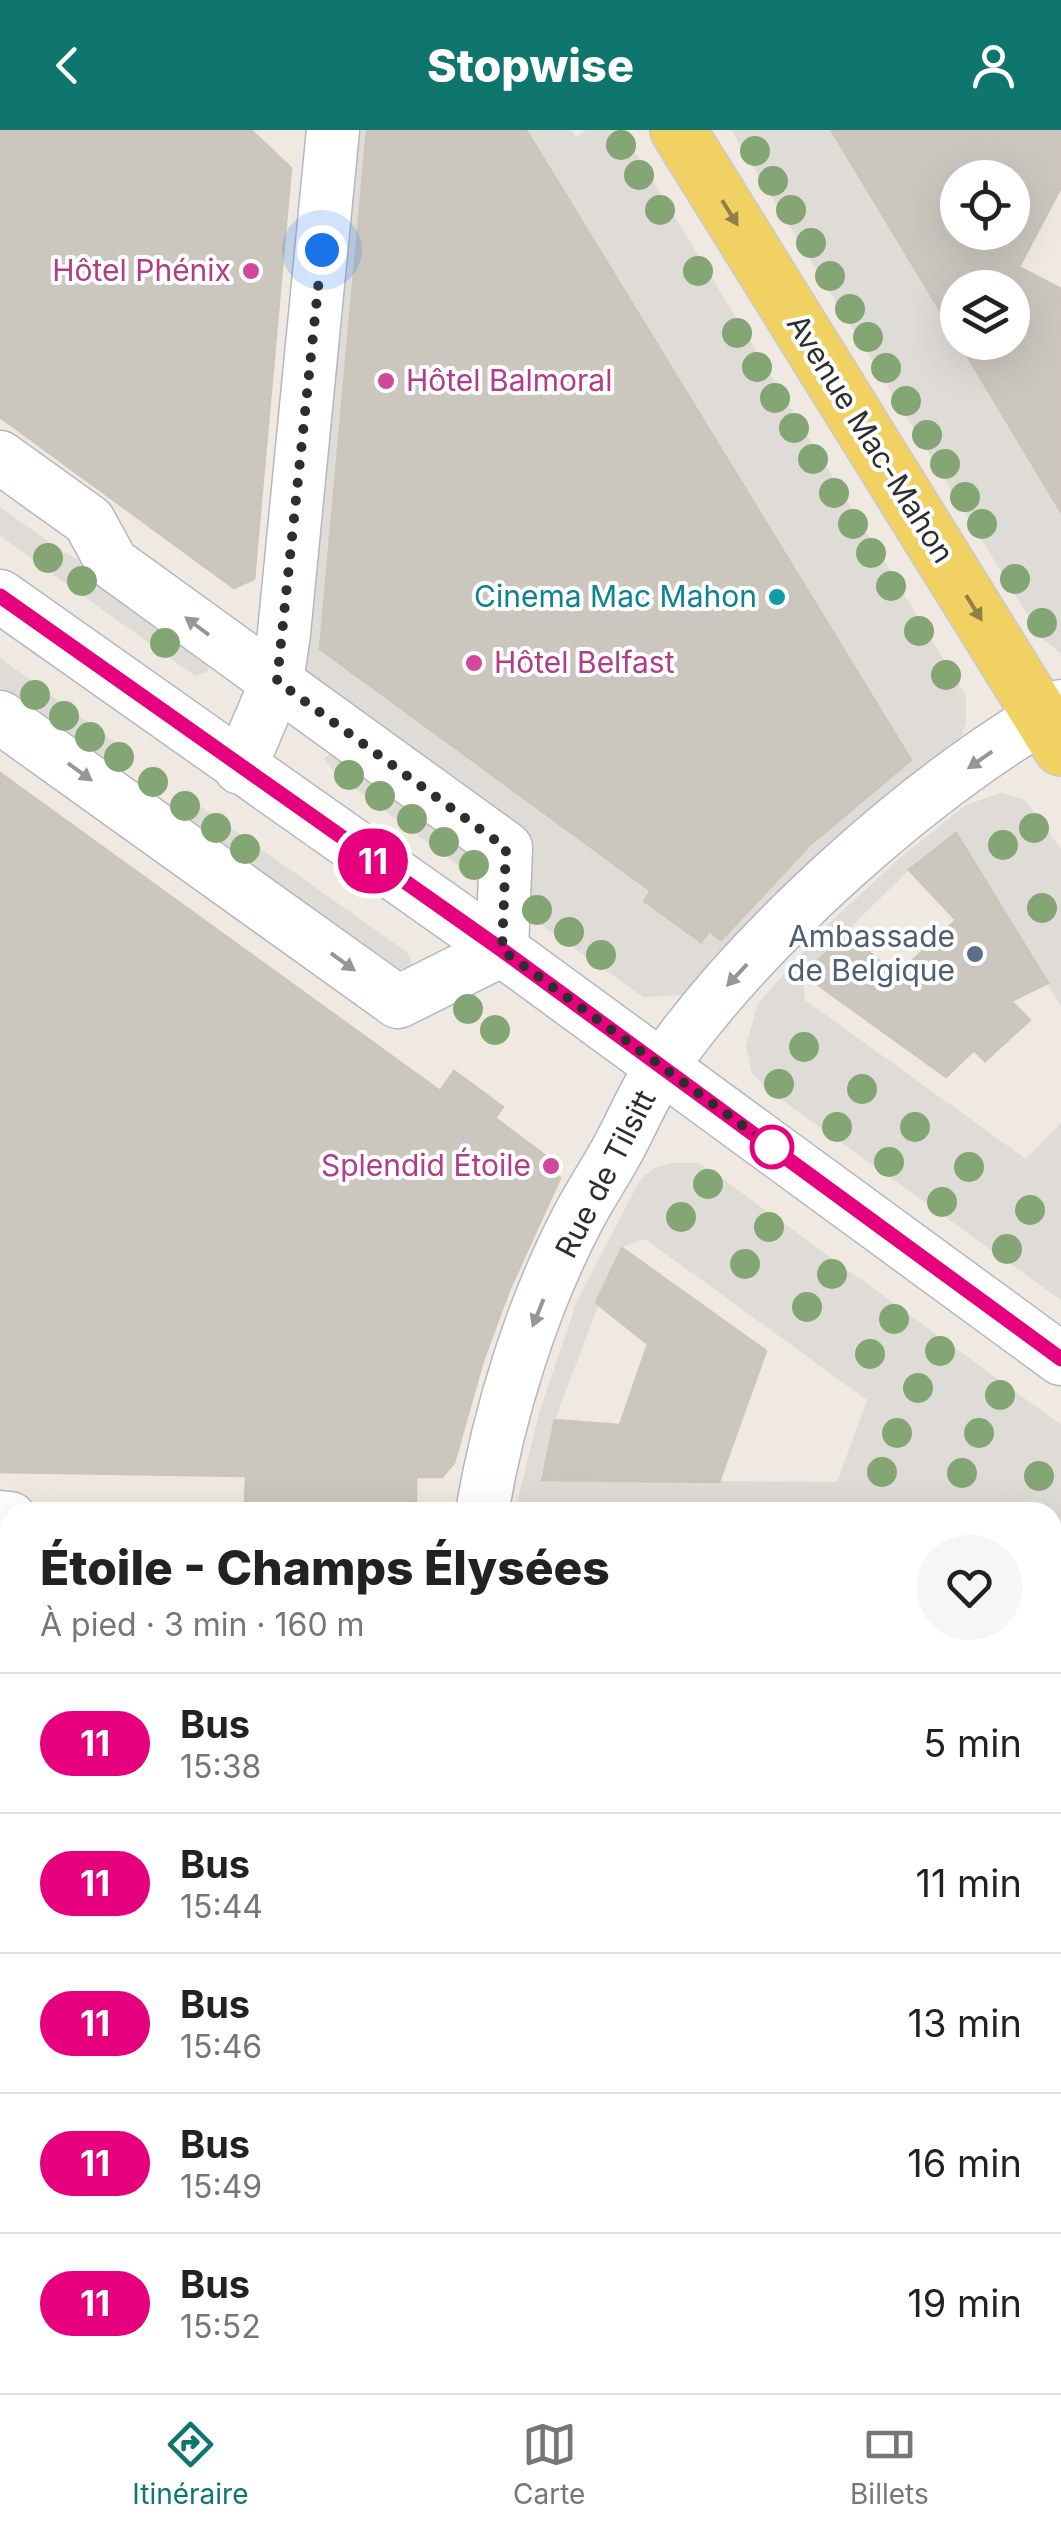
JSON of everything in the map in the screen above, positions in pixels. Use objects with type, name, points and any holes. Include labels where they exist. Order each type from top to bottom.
[{"type":"main road","name":"Avenue Mac-Mahon","points":[[678,130],[1055,724]]},
{"type":"street","points":[[240,768],[277,681],[323,139]]},
{"type":"street","points":[[0,457],[89,521],[112,563]]},
{"type":"street","points":[[0,490],[71,542],[112,563],[506,848],[502,950]]},
{"type":"street","points":[[0,596],[502,950],[1061,1359]]},
{"type":"street","points":[[2,716],[398,1002],[502,950]]},
{"type":"street","name":"Rue de Tilsitt","points":[[484,1502],[489,1467],[529,1337],[577,1220],[662,1066],[730,982],[839,870],[970,766],[1055,724]]},
{"type":"shaded area","points":[[350,130],[367,130],[320,649],[652,890],[645,901],[709,931],[780,876],[843,816],[526,130],[571,130],[576,137],[587,130],[622,130],[966,696],[966,723],[959,743],[684,995],[643,997],[533,919],[528,913],[533,848],[526,831],[346,699],[303,686]]},
{"type":"shaded area","points":[[731,130],[829,130],[940,312],[940,360],[969,360],[1061,510],[1061,654],[1041,637]]},
{"type":"shaded area","points":[[0,507],[63,552],[101,570],[208,661],[208,672],[195,676],[0,536]]},
{"type":"shaded area","points":[[0,658],[123,748],[130,763],[116,768],[36,711],[22,714],[0,687]]},
{"type":"shaded area","points":[[330,753],[481,857],[482,874],[467,872],[338,776],[324,759]]},
{"type":"shaded area","points":[[1000,793],[1024,799],[1061,849],[1061,1007],[956,833],[909,870],[803,974],[805,1000],[1026,1159],[1061,1123],[1061,1300],[767,1089],[752,1073],[746,1047],[757,1005],[825,927],[901,857],[966,805]]},
{"type":"shaded area","points":[[186,796],[408,953],[413,965],[397,970],[180,814],[177,802]]},
{"type":"shaded area","points":[[671,1163],[697,1163],[709,1169],[1061,1425],[1061,1502],[517,1502],[539,1413],[577,1301],[640,1180],[654,1168]],"holes":[[[645,1239],[867,1400],[837,1482],[540,1480],[555,1420],[621,1247]]]},
{"type":"building","points":[[0,130],[251,130],[291,168],[254,579],[234,588],[0,417]]},
{"type":"building","points":[[367,130],[526,130],[911,760],[811,844],[721,940],[709,931],[701,942],[644,901],[651,891],[320,649]]},
{"type":"building","points":[[831,130],[1061,130],[1061,187],[1030,246],[1030,160],[940,160],[940,250],[1028,250],[1019,267],[1025,270],[940,270],[940,310]]},
{"type":"building","points":[[1030,273],[1061,289],[1061,512],[970,360],[1030,360]]},
{"type":"building","points":[[0,773],[440,1091],[454,1071],[503,1107],[495,1118],[559,1166],[554,1173],[560,1178],[508,1293],[483,1361],[454,1463],[442,1477],[416,1477],[416,1502],[245,1502],[246,1476],[0,1472]]},
{"type":"building","name":"Ambassade de Belgique","points":[[956,833],[1048,983],[1011,1001],[1030,1020],[985,1061],[974,1050],[946,1077],[803,974],[848,933],[896,976],[956,920],[909,870]]},
{"type":"building","points":[[622,1248],[766,1351],[719,1482],[542,1480],[555,1420],[620,1425],[648,1344],[596,1303]]},
{"type":"bus line","name":"11","points":[[0,596],[502,950],[1061,1359]]},
{"type":"place","name":"Hôtel Phénix","points":[[251,271]]},
{"type":"place","name":"Hôtel Balmoral","points":[[386,381]]},
{"type":"place","name":"Cinema Mac Mahon","points":[[777,597]]},
{"type":"place","name":"Hôtel Belfast","points":[[474,663]]},
{"type":"place","name":"Ambassade de Belgique","points":[[975,954]]},
{"type":"place","name":"Splendid Étoile","points":[[551,1166]]},
{"type":"route","points":[[322,250],[277,681],[506,848],[502,950],[772,1147]]}]
